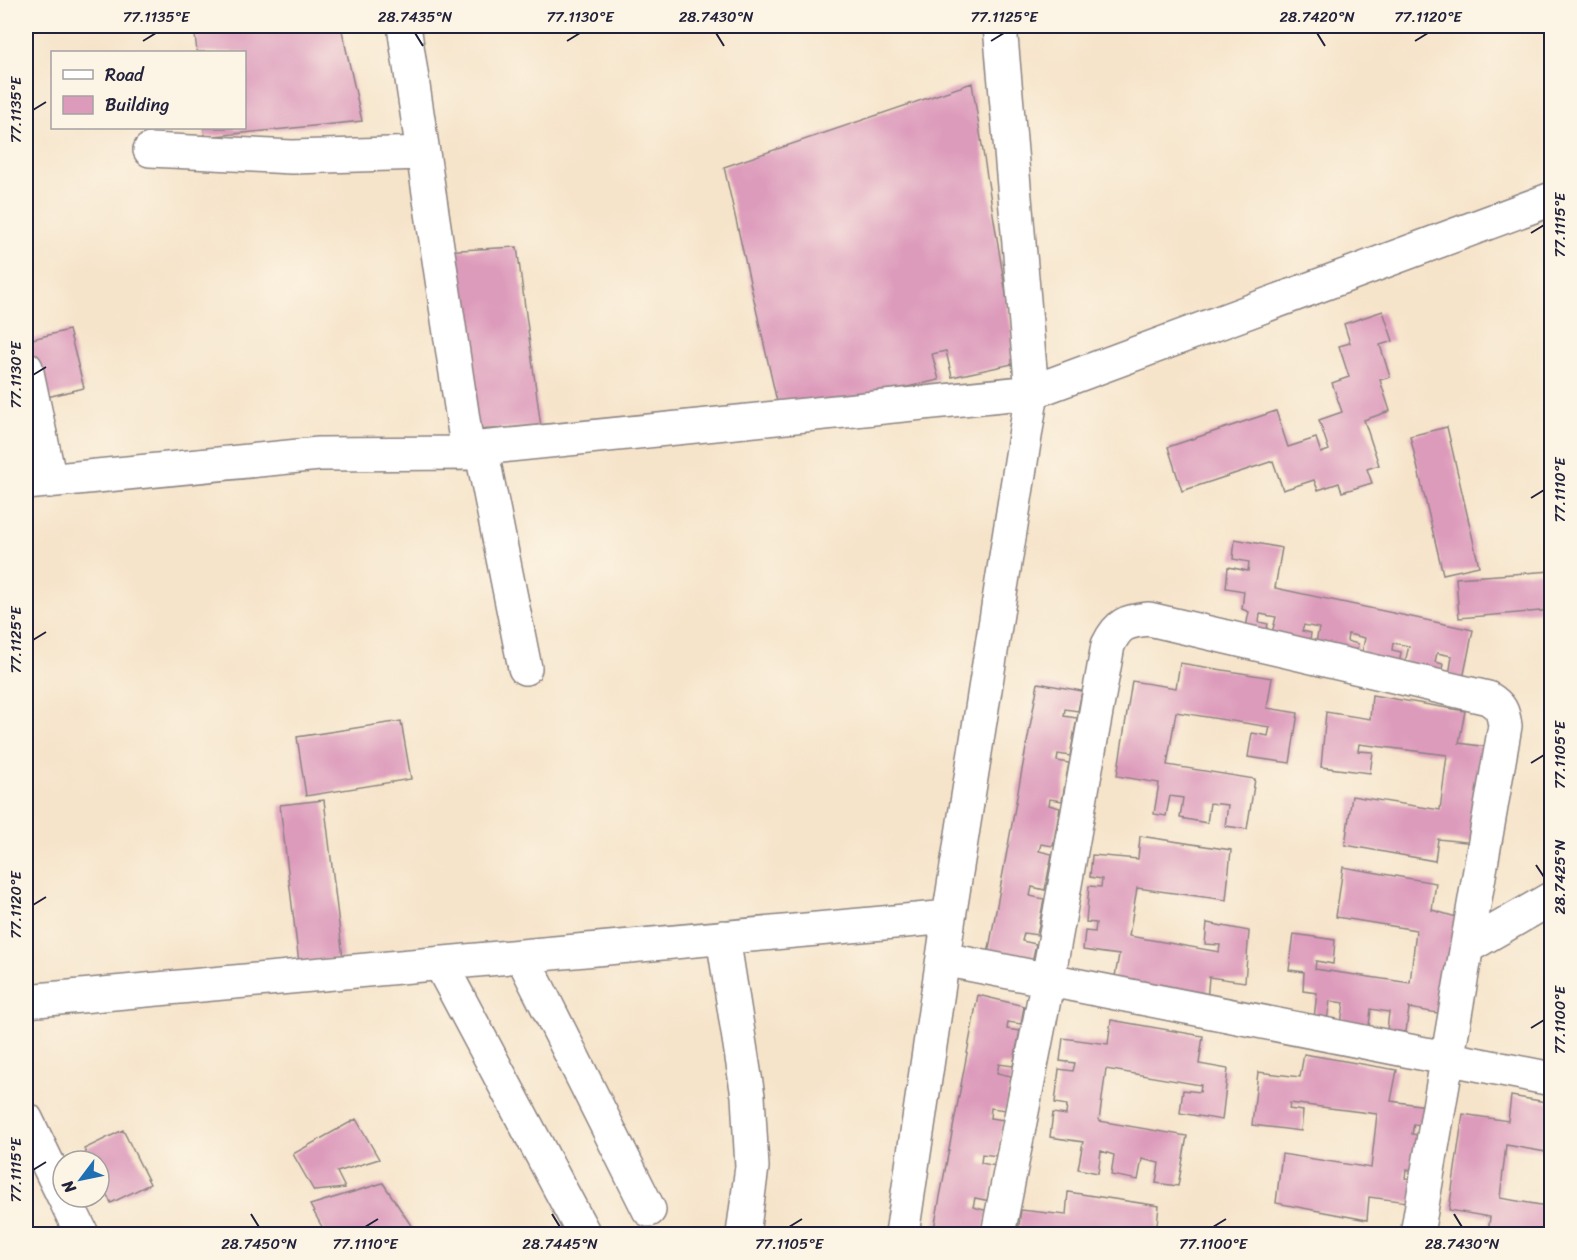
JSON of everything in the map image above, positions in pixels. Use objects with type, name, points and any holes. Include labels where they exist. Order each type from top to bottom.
[{"type":"street","points":[[404,26],[423,153],[475,451],[525,668]]},
{"type":"street","points":[[902,1234],[949,917],[1032,392],[1000,26]]},
{"type":"street","points":[[150,150],[292,157],[423,153]]},
{"type":"street","points":[[26,368],[38,482],[319,454],[475,451],[1032,392],[1551,199]]},
{"type":"street","points":[[998,1234],[1048,979],[1108,645],[1114,632],[1123,624],[1149,619],[1488,698],[1498,704],[1504,714],[1505,726],[1416,1234]]},
{"type":"street","points":[[1467,947],[1551,898]]},
{"type":"street","points":[[26,1001],[949,917]]},
{"type":"street","points":[[723,937],[748,1096],[752,1167],[744,1234]]},
{"type":"street","points":[[522,956],[649,1210]]},
{"type":"street","points":[[943,959],[1551,1079]]},
{"type":"street","points":[[440,963],[584,1234]]},
{"type":"street","points":[[26,1119],[51,1171]]},
{"type":"street","points":[[70,1209],[82,1234]]},
{"type":"building","points":[[194,26],[341,26],[362,121],[205,137],[204,129],[246,129],[246,51],[197,51]]},
{"type":"building","points":[[972,83],[1017,363],[952,377],[946,351],[932,354],[939,380],[780,415],[724,167]]},
{"type":"building","points":[[517,247],[541,427],[468,430],[441,251]]},
{"type":"building","points":[[1383,311],[1393,341],[1380,345],[1390,377],[1380,380],[1390,411],[1364,420],[1379,465],[1367,469],[1372,483],[1342,492],[1339,483],[1318,490],[1314,480],[1283,490],[1273,461],[1182,491],[1168,447],[1276,411],[1288,447],[1316,438],[1321,453],[1329,450],[1319,420],[1342,412],[1332,383],[1349,377],[1339,346],[1350,343],[1344,324]]},
{"type":"building","points":[[69,330],[84,388],[43,398],[28,340]]},
{"type":"building","points":[[1447,427],[1479,566],[1443,574],[1410,436]]},
{"type":"building","points":[[1235,539],[1282,548],[1275,588],[1473,630],[1463,679],[1449,676],[1452,656],[1437,653],[1435,662],[1443,664],[1441,674],[1404,666],[1409,646],[1393,643],[1392,650],[1401,652],[1399,665],[1361,657],[1365,638],[1348,634],[1347,641],[1358,644],[1356,656],[1315,647],[1319,628],[1304,625],[1302,631],[1311,633],[1309,646],[1271,637],[1276,617],[1260,614],[1259,622],[1268,624],[1265,636],[1245,632],[1249,612],[1242,609],[1244,591],[1226,588],[1228,567],[1248,571],[1249,562],[1233,559]]},
{"type":"building","points":[[1552,571],[1552,610],[1459,618],[1456,578]]},
{"type":"building","points":[[1180,663],[1272,678],[1267,708],[1298,713],[1290,763],[1248,757],[1252,733],[1268,736],[1270,727],[1176,712],[1167,765],[1255,779],[1247,829],[1225,826],[1228,805],[1210,803],[1207,823],[1180,818],[1183,798],[1170,796],[1166,816],[1154,814],[1159,783],[1117,776],[1132,681],[1176,688]]},
{"type":"building","points":[[1038,683],[1082,691],[1078,711],[1065,709],[1064,716],[1077,718],[1070,756],[1058,754],[1057,761],[1069,763],[1062,801],[1050,799],[1049,805],[1060,808],[1053,846],[1041,844],[1039,851],[1052,854],[1045,890],[1032,887],[1030,896],[1044,899],[1037,935],[1024,933],[1022,941],[1036,944],[1032,962],[988,954]]},
{"type":"building","points":[[1372,695],[1465,711],[1459,743],[1495,748],[1484,844],[1438,839],[1435,861],[1345,845],[1352,796],[1440,810],[1447,755],[1359,744],[1358,751],[1373,752],[1370,773],[1321,767],[1326,712],[1370,719]]},
{"type":"building","points":[[401,721],[411,779],[306,796],[297,737]]},
{"type":"building","points":[[324,800],[343,958],[299,963],[280,805]]},
{"type":"building","points":[[1140,836],[1231,850],[1226,900],[1137,888],[1129,936],[1219,952],[1220,945],[1205,944],[1207,923],[1249,931],[1245,982],[1209,977],[1207,1001],[1113,987],[1119,955],[1083,950],[1085,931],[1095,932],[1096,923],[1086,922],[1089,886],[1101,887],[1102,879],[1090,877],[1092,855],[1138,859]]},
{"type":"building","points":[[1343,867],[1436,883],[1432,910],[1463,919],[1449,1015],[1409,1008],[1406,1032],[1387,1030],[1389,1012],[1371,1009],[1369,1026],[1341,1023],[1344,1003],[1330,1001],[1327,1020],[1314,1018],[1317,993],[1303,991],[1304,972],[1289,970],[1294,934],[1335,940],[1333,964],[1316,961],[1315,969],[1410,983],[1416,930],[1336,917]]},
{"type":"building","points":[[978,995],[1024,1006],[1021,1024],[1008,1022],[1007,1029],[1020,1031],[1013,1066],[999,1064],[997,1073],[1011,1076],[1006,1110],[991,1108],[990,1118],[1004,1120],[998,1156],[982,1154],[981,1163],[996,1166],[990,1201],[975,1198],[973,1207],[988,1211],[983,1234],[933,1234]]},
{"type":"building","points":[[1111,1020],[1203,1036],[1199,1064],[1228,1069],[1222,1120],[1180,1113],[1183,1090],[1200,1092],[1201,1085],[1106,1069],[1099,1121],[1187,1136],[1178,1186],[1156,1183],[1159,1163],[1142,1159],[1138,1180],[1111,1175],[1114,1155],[1101,1151],[1098,1173],[1078,1169],[1083,1142],[1050,1137],[1053,1113],[1066,1115],[1067,1105],[1055,1103],[1059,1069],[1073,1071],[1075,1063],[1060,1061],[1063,1038],[1108,1044]]},
{"type":"building","points":[[1304,1054],[1397,1070],[1391,1101],[1426,1106],[1424,1126],[1414,1124],[1412,1134],[1423,1136],[1419,1171],[1406,1170],[1405,1178],[1418,1179],[1415,1203],[1369,1197],[1367,1220],[1276,1203],[1282,1154],[1371,1168],[1377,1114],[1290,1103],[1289,1109],[1303,1111],[1301,1131],[1252,1125],[1258,1072],[1300,1077]]},
{"type":"building","points":[[1511,1096],[1552,1103],[1552,1153],[1506,1145],[1500,1198],[1552,1207],[1552,1234],[1514,1234],[1515,1232],[1501,1229],[1500,1234],[1488,1234],[1490,1217],[1449,1210],[1463,1114],[1508,1121]]},
{"type":"building","points":[[356,1119],[379,1159],[337,1172],[345,1188],[314,1191],[293,1154]]},
{"type":"building","points":[[123,1130],[150,1184],[111,1203],[111,1149],[84,1149]]},
{"type":"building","points":[[383,1183],[416,1233],[326,1234],[310,1205]]},
{"type":"building","points":[[1068,1192],[1159,1206],[1156,1234],[1018,1233],[1021,1210],[1066,1215]]},
{"type":"building","points":[[1279,1229],[1306,1233],[1306,1234],[1279,1234]]}]
